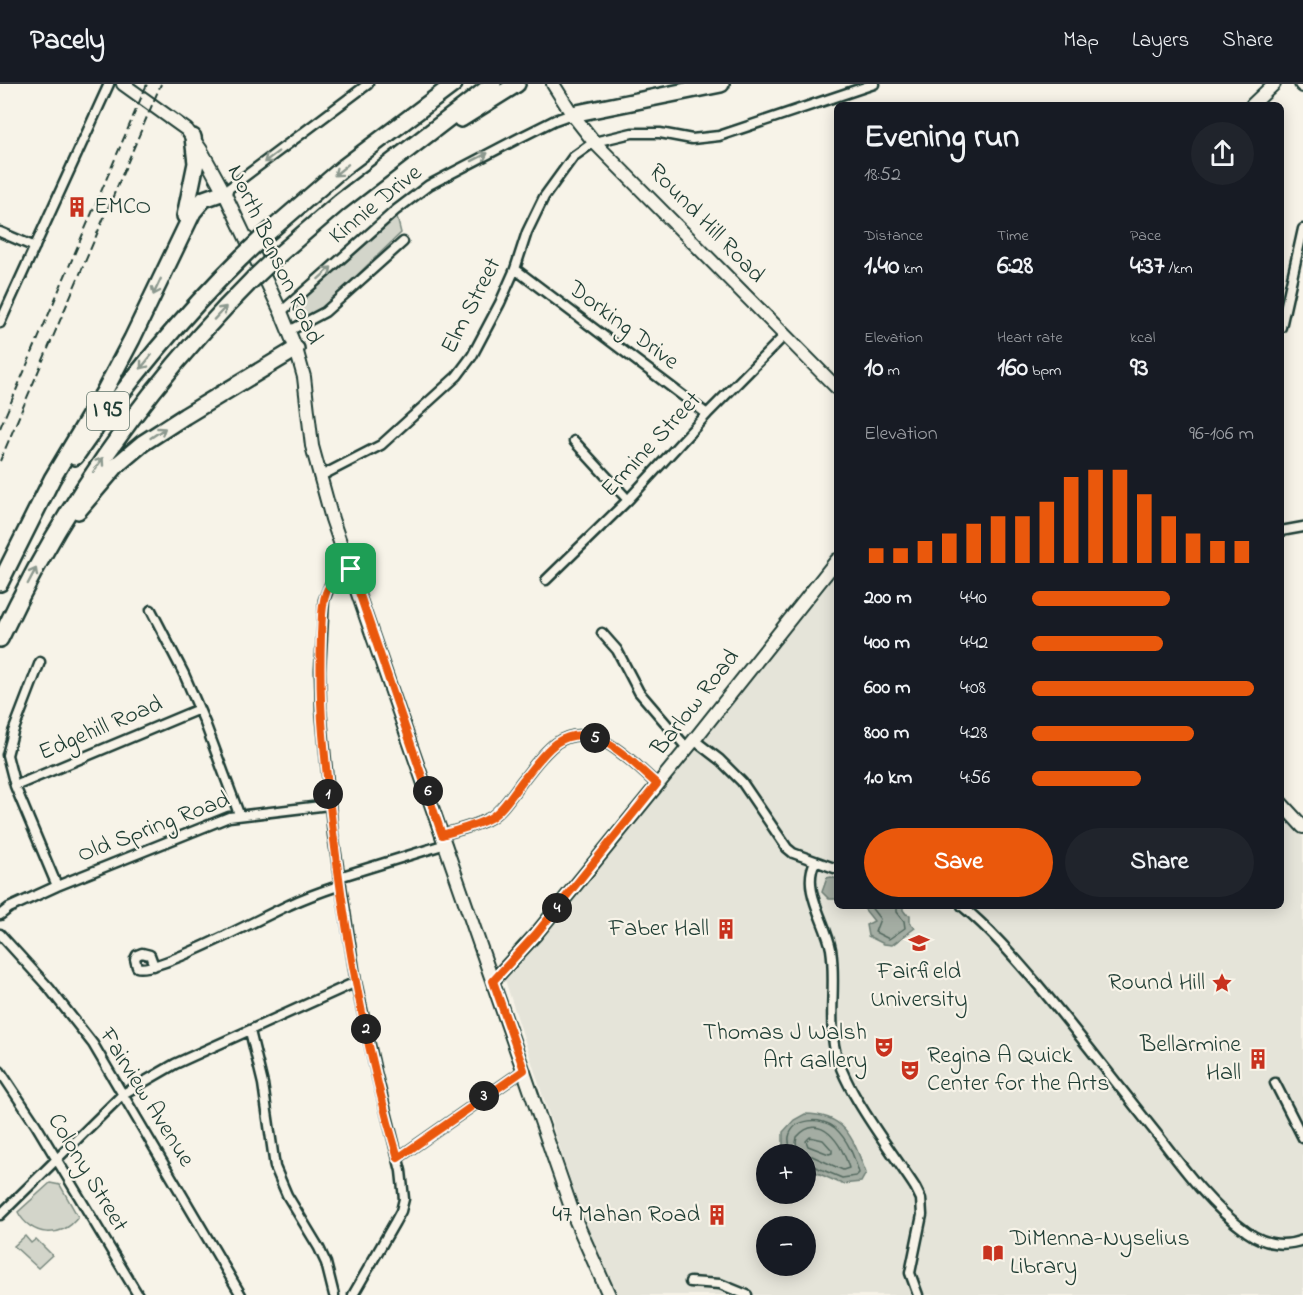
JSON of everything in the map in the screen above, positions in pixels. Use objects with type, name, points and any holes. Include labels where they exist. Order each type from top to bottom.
[{"type":"highway","points":[[368,149],[442,84]]},
{"type":"highway","name":"I 95","points":[[0,584],[59,481],[103,418],[170,333],[263,237],[368,149],[454,84]]},
{"type":"highway","name":"I 95","points":[[0,639],[45,550],[90,476],[140,406],[201,333],[253,279],[317,220],[493,84]]},
{"type":"highway","points":[[385,166],[517,84]]},
{"type":"highway","points":[[572,114],[721,84]]},
{"type":"highway","points":[[170,261],[194,180],[196,155],[193,137]]},
{"type":"highway","points":[[0,584],[52,479],[123,357],[196,207],[204,200],[224,192]]},
{"type":"highway","points":[[45,550],[106,478],[131,453],[177,420],[296,348]]},
{"type":"main road","name":"North Benson Road","points":[[123,84],[180,124],[193,137],[224,192],[296,348],[304,377],[312,446],[319,477],[575,1219],[609,1295]]},
{"type":"main road","name":"Round Hill Road","points":[[553,84],[572,114],[594,142],[834,385]]},
{"type":"main road","points":[[1255,102],[1274,84]]},
{"type":"main road","name":"Barlow Road","points":[[493,981],[536,934],[834,564]]},
{"type":"main road","points":[[1284,806],[1303,827]]},
{"type":"street","points":[[0,323],[109,84]]},
{"type":"street","points":[[224,192],[368,84]]},
{"type":"street","points":[[594,142],[632,133],[660,133],[692,139],[730,134],[874,84]]},
{"type":"street","name":"Kinnie Drive","points":[[281,312],[396,210],[429,185],[530,132],[572,114]]},
{"type":"street","name":"Elm Street","points":[[319,477],[381,445],[457,376],[472,356],[515,269],[526,232],[544,197],[573,157],[594,142]]},
{"type":"street","points":[[1284,314],[1303,229]]},
{"type":"street","points":[[0,232],[35,247]]},
{"type":"street","points":[[289,331],[325,312],[403,242]]},
{"type":"street","name":"Dorking Drive","points":[[515,269],[707,414]]},
{"type":"street","name":"Ermine Street","points":[[546,580],[628,500],[707,414],[785,335]]},
{"type":"street","points":[[574,441],[628,500]]},
{"type":"street","points":[[1284,530],[1303,527]]},
{"type":"street","points":[[351,569],[330,585],[324,600],[320,670],[329,806],[356,982],[378,1082],[398,1158],[404,1199],[401,1211],[353,1295]]},
{"type":"street","points":[[151,610],[199,709]]},
{"type":"street","points":[[602,633],[617,650],[639,692],[691,744],[720,760],[742,782],[787,848],[793,853],[834,868]]},
{"type":"street","points":[[40,662],[8,751],[8,759],[15,786],[57,886]]},
{"type":"street","name":"Edgehill Road","points":[[15,786],[199,709],[239,814]]},
{"type":"street","points":[[154,966],[211,943],[340,881],[444,840],[489,818],[501,808],[541,757],[556,743],[573,736],[589,736],[607,742],[657,784]]},
{"type":"street","name":"Old Spring Road","points":[[0,915],[9,908],[57,886],[213,822],[239,814],[329,806]]},
{"type":"street","points":[[815,862],[811,878],[812,890],[831,949],[832,1026],[838,1062],[849,1086],[921,1199],[922,1215],[910,1273],[918,1295]]},
{"type":"street","points":[[965,909],[999,940],[1077,1031],[1177,1160],[1231,1218],[1248,1232],[1268,1242],[1286,1244],[1303,1240]]},
{"type":"street","name":"Fairview Avenue","points":[[0,934],[49,988],[93,1044],[241,1295]]},
{"type":"street","points":[[0,1215],[123,1094],[175,1064],[356,982]]},
{"type":"street","points":[[250,1031],[263,1084],[275,1167],[287,1195],[326,1263],[334,1295]]},
{"type":"street","points":[[398,1158],[524,1070]]},
{"type":"street","name":"Colony Street","points":[[0,1071],[57,1159],[138,1295]]},
{"type":"street","points":[[1275,1083],[1303,1138]]},
{"type":"street","points":[[690,1282],[720,1284],[747,1295]]},
{"type":"shaded area","points":[[397,217],[401,233],[325,306],[305,318],[295,307]]},
{"type":"shaded area","name":"Fairfield University","points":[[834,578],[834,909],[1284,909],[1284,815],[1303,837],[1303,1295],[617,1295],[609,1282],[581,1213],[505,980]]},
{"type":"shaded area","points":[[50,1183],[60,1185],[78,1217],[64,1229],[55,1232],[46,1232],[30,1226],[18,1212]]},
{"type":"shaded area","points":[[25,1236],[31,1243],[36,1239],[52,1255],[38,1268],[14,1246]]},
{"type":"water","points":[[827,878],[834,878],[834,899],[829,899],[822,892]]},
{"type":"water","points":[[864,909],[903,909],[906,914],[910,915],[910,923],[915,928],[892,945],[884,944],[868,936],[866,925],[874,921]]},
{"type":"water","points":[[805,1114],[819,1115],[839,1124],[857,1149],[866,1173],[861,1182],[842,1184],[816,1172],[816,1144],[783,1144],[783,1132],[794,1120]]},
{"type":"railway","points":[[0,428],[147,84]]},
{"type":"railway","points":[[0,461],[161,84]]},
{"type":"place","name":"EMCO","points":[[77,207]]},
{"type":"place","name":"Faber Hall","points":[[726,929]]},
{"type":"place","name":"Fairfield University","points":[[919,943]]},
{"type":"place","name":"Round Hill","points":[[1222,983]]},
{"type":"place","name":"Thomas J Walsh Art Gallery","points":[[884,1047]]},
{"type":"place","name":"Bellarmine Hall","points":[[1258,1059]]},
{"type":"place","name":"Regina A Quick Center for the Arts","points":[[910,1070]]},
{"type":"place","name":"47 Mahan Road","points":[[717,1215]]},
{"type":"place","name":"DiMenna-Nyselius Library","points":[[993,1253]]},
{"type":"route","points":[[351,569],[442,835],[489,818],[501,808],[541,757],[556,743],[573,736],[589,736],[607,742],[657,784],[536,934],[493,981],[524,1070],[398,1158],[356,982],[329,806],[321,710],[320,670],[324,600],[330,585],[351,569]]}]
